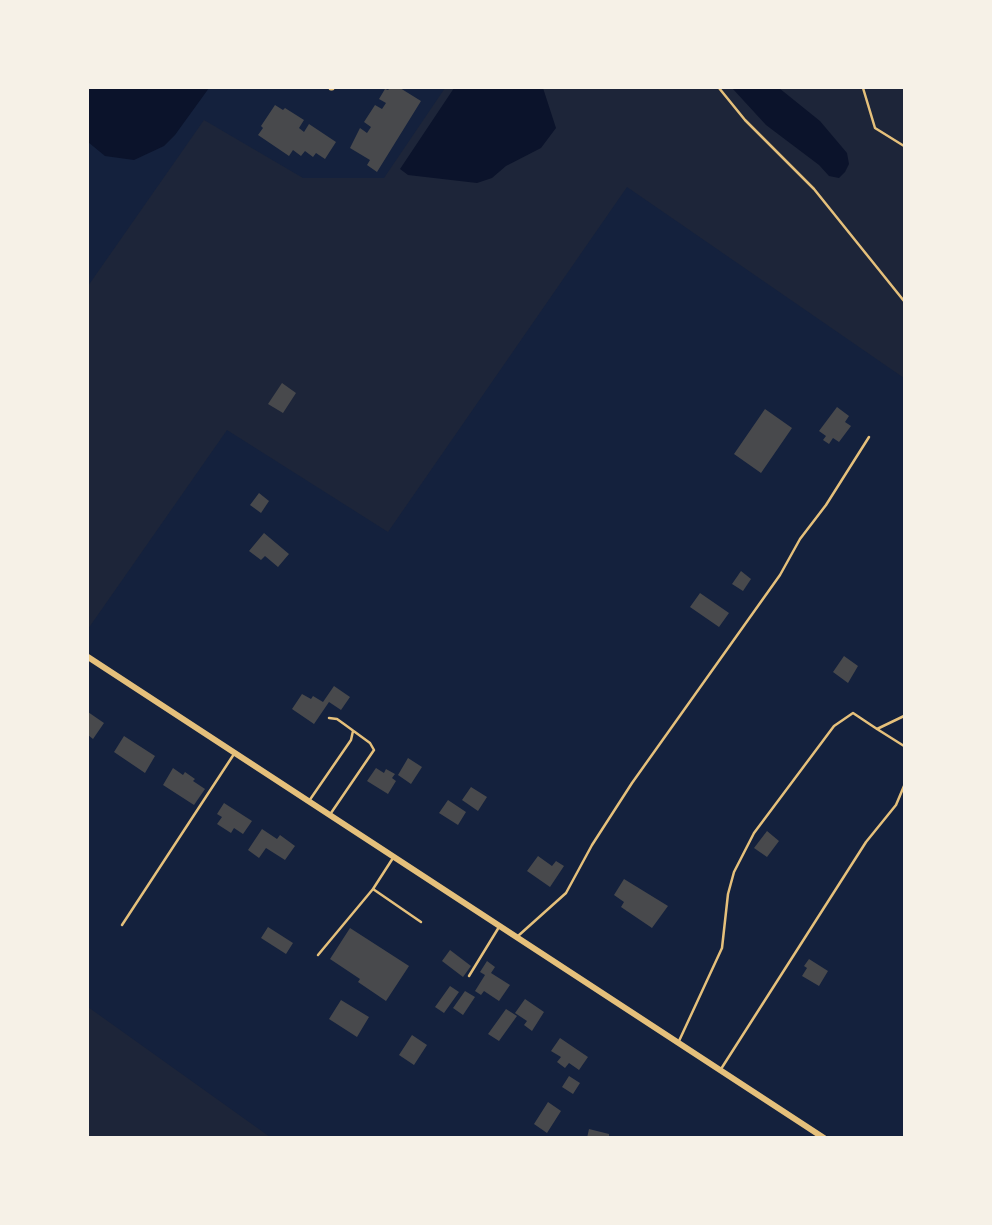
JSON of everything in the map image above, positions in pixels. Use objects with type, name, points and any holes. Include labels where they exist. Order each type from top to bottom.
[{"type":"street","points":[[88,657],[824,1138]]},
{"type":"lane","points":[[719,88],[745,120],[814,189],[904,301]]},
{"type":"lane","points":[[863,88],[875,128],[904,146]]},
{"type":"lane","points":[[517,937],[543,916],[566,893],[592,845],[632,783],[780,575],[800,539],[826,505],[868,437]]},
{"type":"lane","points":[[679,1043],[722,948],[730,887],[734,872],[754,833],[834,726],[853,713],[904,746]]},
{"type":"lane","points":[[877,729],[904,716]]},
{"type":"lane","points":[[329,718],[337,719],[370,743],[374,750],[330,814]]},
{"type":"lane","points":[[309,801],[351,740],[353,731]]},
{"type":"lane","points":[[122,925],[235,752]]},
{"type":"lane","points":[[720,1070],[866,842],[896,805],[904,786]]},
{"type":"lane","points":[[318,955],[373,889],[394,857]]},
{"type":"lane","points":[[373,889],[421,922]]},
{"type":"lane","points":[[469,976],[500,926]]},
{"type":"shaded area","points":[[88,88],[209,88],[175,135],[164,146],[134,160],[105,156],[88,142]]},
{"type":"shaded area","points":[[445,88],[904,88],[904,378],[627,187],[388,532],[227,430],[88,629],[88,286],[204,120],[303,178],[384,178]]},
{"type":"shaded area","points":[[454,88],[543,88],[556,128],[541,148],[506,166],[492,178],[477,183],[408,175],[400,169]]},
{"type":"shaded area","points":[[732,88],[779,88],[820,121],[847,153],[849,164],[845,172],[839,178],[829,176],[819,165],[766,125]]},
{"type":"shaded area","points":[[88,1007],[270,1137],[88,1137]]},
{"type":"building","points":[[390,88],[400,88],[421,101],[377,172],[367,165],[370,160],[350,148],[360,128],[367,133],[371,127],[364,122],[375,105],[382,109],[386,103],[379,99],[385,89],[388,90]]},
{"type":"building","points":[[275,105],[283,110],[285,108],[304,120],[299,128],[304,132],[309,124],[336,142],[325,159],[316,153],[313,157],[305,151],[301,156],[293,150],[289,156],[258,135],[263,128],[261,126]]},
{"type":"building","points":[[282,383],[296,393],[283,413],[268,404]]},
{"type":"building","points":[[837,407],[849,416],[845,422],[851,426],[839,442],[833,438],[829,444],[823,440],[826,436],[819,431]]},
{"type":"building","points":[[765,409],[792,428],[761,473],[734,454]]},
{"type":"building","points":[[259,493],[269,501],[261,513],[250,505]]},
{"type":"building","points":[[264,533],[289,554],[278,567],[265,556],[261,560],[249,551]]},
{"type":"building","points":[[741,571],[751,579],[743,591],[732,584]]},
{"type":"building","points":[[700,593],[729,613],[719,627],[690,607]]},
{"type":"building","points":[[844,656],[858,666],[848,683],[833,672]]},
{"type":"building","points":[[334,686],[350,697],[341,710],[329,702],[314,724],[292,709],[302,694],[311,699],[313,696],[323,702]]},
{"type":"building","points":[[88,712],[104,723],[93,739],[88,735]]},
{"type":"building","points":[[124,736],[155,756],[145,773],[114,752]]},
{"type":"building","points":[[408,758],[422,767],[411,784],[398,775]]},
{"type":"building","points":[[173,768],[183,775],[185,772],[195,779],[193,781],[205,789],[194,805],[163,785]]},
{"type":"building","points":[[376,768],[384,773],[386,769],[395,774],[392,778],[396,781],[388,794],[367,781]]},
{"type":"building","points":[[471,787],[487,797],[478,811],[462,800]]},
{"type":"building","points":[[448,800],[466,812],[458,825],[439,813]]},
{"type":"building","points":[[224,803],[252,821],[243,834],[234,828],[231,833],[217,824],[222,817],[217,814]]},
{"type":"building","points":[[262,829],[277,839],[280,835],[295,846],[285,860],[266,848],[259,858],[248,850]]},
{"type":"building","points":[[767,831],[779,841],[767,857],[754,848]]},
{"type":"building","points":[[538,856],[552,866],[556,861],[564,866],[550,887],[527,871]]},
{"type":"building","points":[[624,879],[668,906],[652,928],[621,907],[624,902],[614,895]]},
{"type":"building","points":[[268,927],[293,943],[286,954],[261,938]]},
{"type":"building","points":[[350,928],[409,966],[386,1001],[358,982],[360,979],[330,959]]},
{"type":"building","points":[[450,950],[471,966],[463,977],[442,961]]},
{"type":"building","points":[[809,959],[828,971],[819,986],[802,976],[807,968],[804,966]]},
{"type":"building","points":[[487,961],[495,967],[491,973],[510,985],[499,1001],[484,991],[481,995],[475,991],[485,975],[480,972]]},
{"type":"building","points":[[450,986],[459,992],[444,1013],[435,1007]]},
{"type":"building","points":[[465,991],[475,997],[463,1015],[453,1008]]},
{"type":"building","points":[[525,999],[544,1012],[532,1031],[524,1025],[527,1021],[515,1013]]},
{"type":"building","points":[[341,1000],[369,1017],[357,1037],[329,1019]]},
{"type":"building","points":[[506,1009],[517,1016],[499,1041],[488,1034]]},
{"type":"building","points":[[412,1035],[427,1045],[414,1065],[399,1055]]},
{"type":"building","points":[[560,1038],[588,1057],[579,1070],[569,1063],[565,1068],[557,1062],[561,1057],[551,1051]]},
{"type":"building","points":[[569,1076],[580,1083],[573,1094],[562,1087]]},
{"type":"building","points":[[548,1102],[561,1111],[547,1133],[534,1124]]},
{"type":"building","points":[[589,1129],[609,1134],[609,1138],[587,1138]]}]
